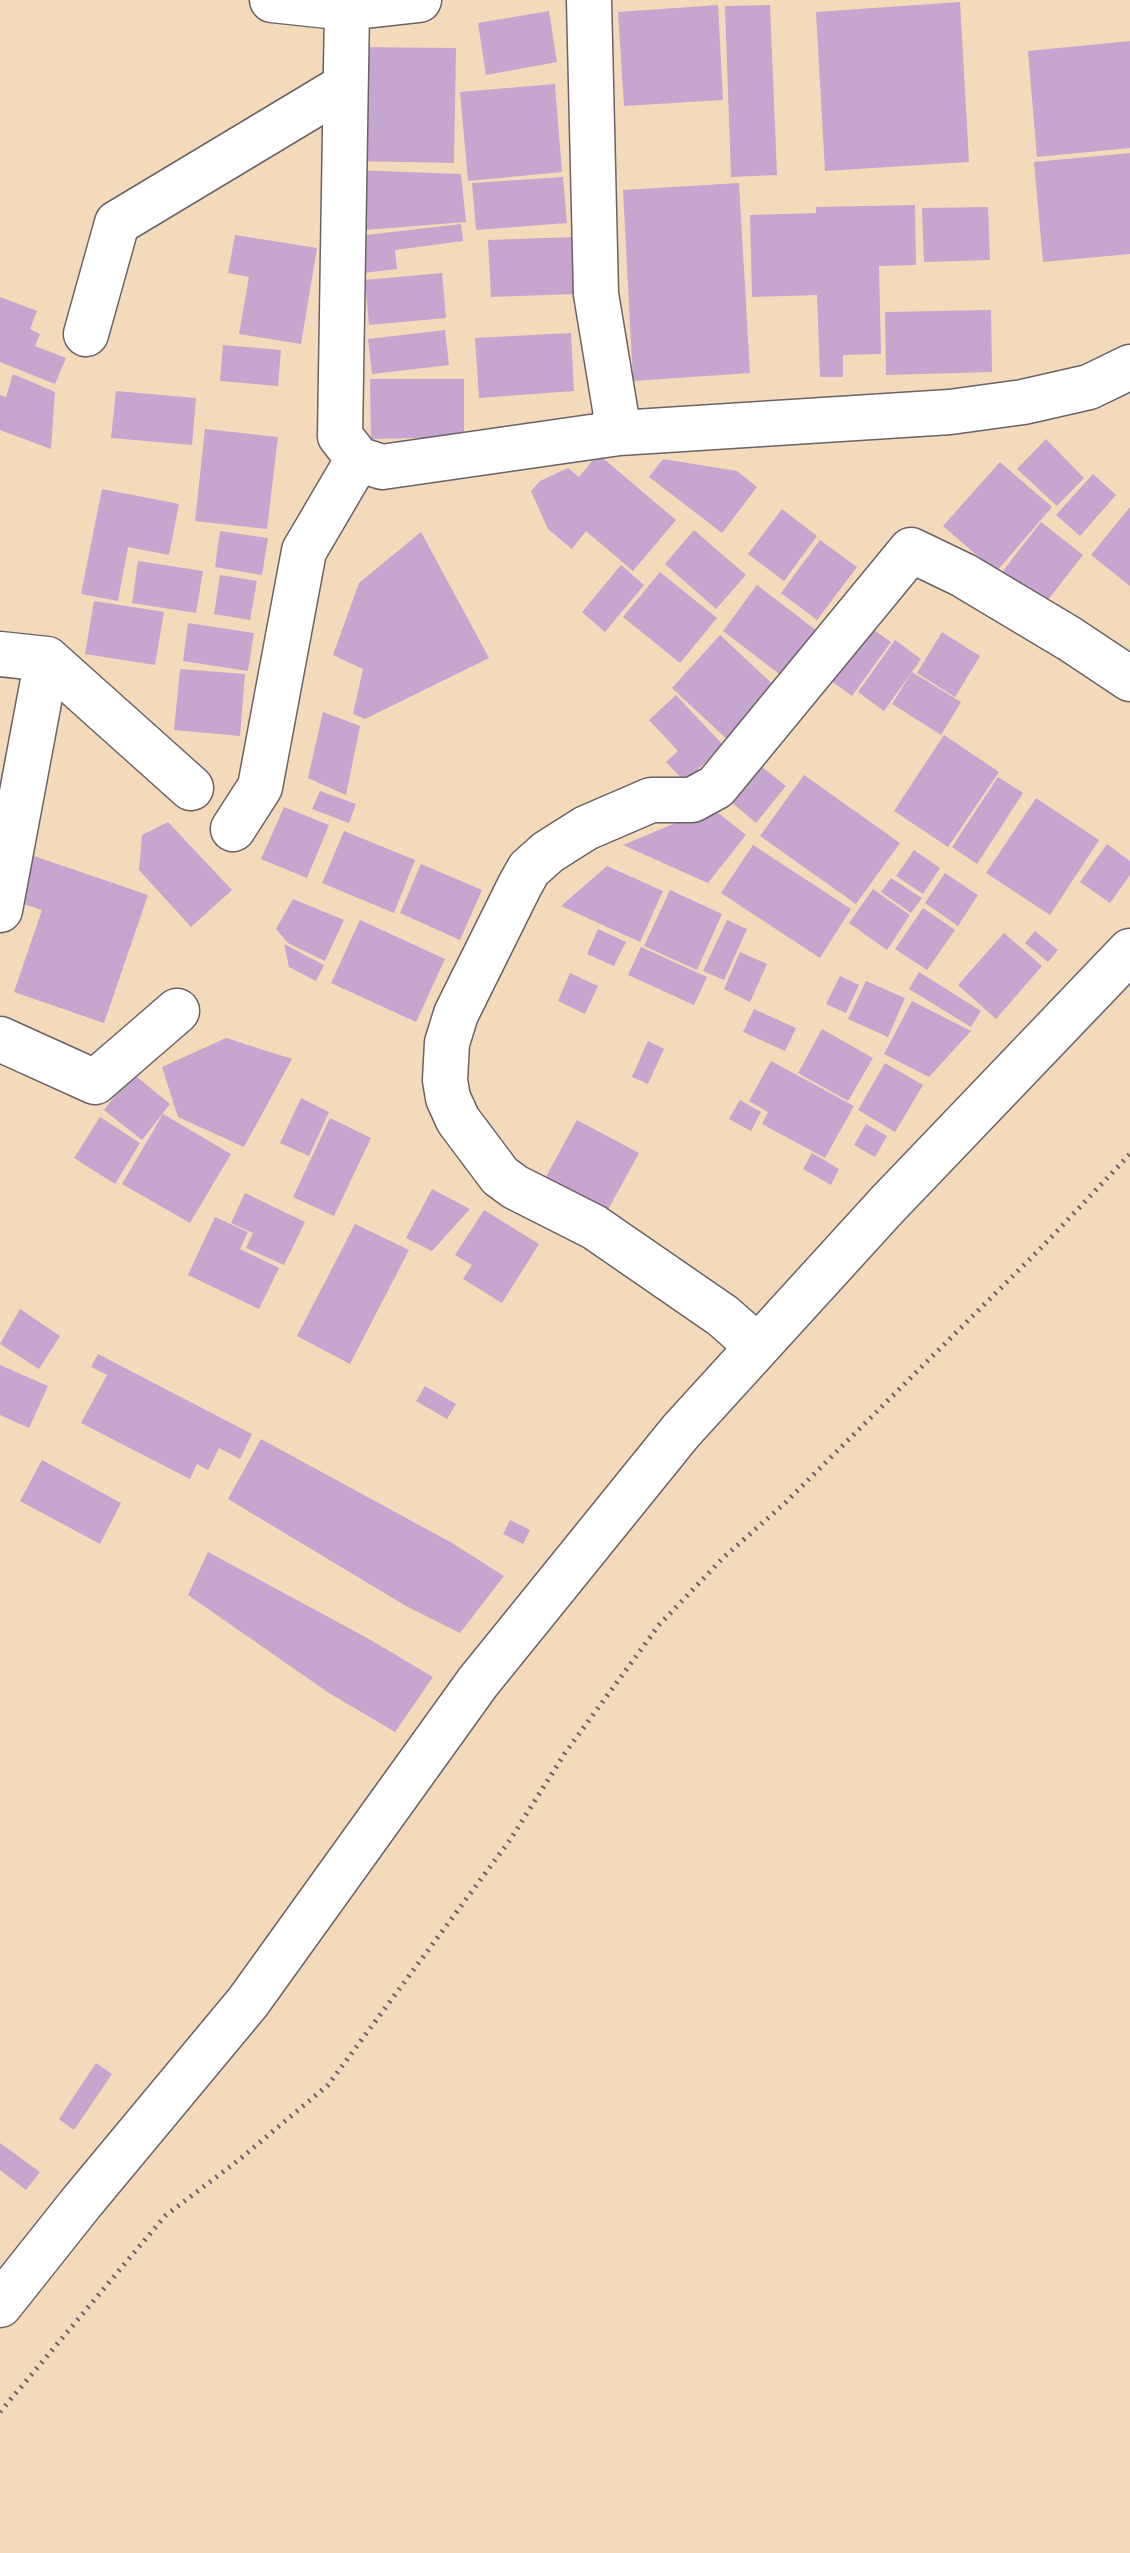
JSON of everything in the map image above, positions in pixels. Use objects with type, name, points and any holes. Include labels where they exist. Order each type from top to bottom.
[{"type":"street","points":[[272,0],[347,8],[419,0]]},
{"type":"street","points":[[589,0],[596,294],[619,433]]},
{"type":"street","points":[[347,8],[340,436],[358,459],[382,467],[619,433],[950,412],[1023,402],[1089,387],[1130,367]]},
{"type":"street","points":[[86,334],[117,223],[345,86]]},
{"type":"street","points":[[233,829],[260,787],[304,551],[358,459]]},
{"type":"street","points":[[757,1346],[723,1316],[594,1227],[515,1187],[500,1176],[458,1120],[447,1089],[447,1043],[456,1014],[520,885],[529,869],[548,852],[586,828],[651,800],[692,800],[716,787],[911,550],[963,575],[1130,679]]},
{"type":"street","points":[[0,654],[47,659],[191,788]]},
{"type":"street","points":[[0,910],[47,659]]},
{"type":"street","points":[[0,2305],[248,2002],[478,1682],[681,1431],[876,1216],[1130,951]]},
{"type":"street","points":[[0,1039],[95,1082],[177,1011]]},
{"type":"path","points":[[0,2412],[165,2216],[240,2159],[328,2085],[510,1840],[565,1753],[659,1625],[723,1558],[785,1503],[1041,1248],[1130,1154]]},
{"type":"building","points":[[960,2],[969,162],[825,171],[816,12]]},
{"type":"building","points":[[718,5],[723,100],[624,106],[618,12]]},
{"type":"building","points":[[770,5],[777,175],[731,177],[725,6]]},
{"type":"building","points":[[549,11],[557,62],[486,75],[478,23]]},
{"type":"building","points":[[1130,41],[1130,148],[1037,157],[1028,51]]},
{"type":"building","points":[[355,47],[456,48],[454,163],[352,161]]},
{"type":"building","points":[[555,84],[562,172],[468,181],[460,92]]},
{"type":"building","points":[[1130,153],[1130,254],[1043,262],[1034,162]]},
{"type":"building","points":[[352,170],[461,174],[466,222],[352,231]]},
{"type":"building","points":[[563,177],[567,223],[476,230],[472,183]]},
{"type":"building","points":[[739,183],[750,373],[633,381],[623,190]]},
{"type":"building","points":[[915,205],[916,265],[879,266],[881,354],[843,355],[843,377],[820,377],[817,295],[752,297],[750,215],[816,213],[816,207]]},
{"type":"building","points":[[988,207],[990,260],[924,262],[922,208]]},
{"type":"building","points":[[461,224],[463,241],[395,250],[397,269],[363,273],[358,236]]},
{"type":"building","points":[[235,235],[317,248],[301,344],[239,334],[249,277],[228,273]]},
{"type":"building","points":[[574,237],[576,294],[491,297],[488,240]]},
{"type":"building","points":[[442,273],[446,318],[369,325],[365,280]]},
{"type":"building","points":[[0,297],[37,311],[30,329],[40,334],[35,346],[66,358],[55,384],[0,362]]},
{"type":"building","points":[[991,310],[992,372],[886,375],[885,312]]},
{"type":"building","points":[[445,330],[449,365],[372,374],[368,339]]},
{"type":"building","points":[[571,333],[574,391],[479,398],[475,338]]},
{"type":"building","points":[[223,345],[281,350],[278,386],[220,381]]},
{"type":"building","points":[[13,374],[55,392],[51,449],[0,430],[0,395],[6,397]]},
{"type":"building","points":[[370,379],[464,379],[464,437],[371,439]]},
{"type":"building","points":[[116,391],[196,398],[192,445],[111,438]]},
{"type":"building","points":[[205,429],[278,437],[267,529],[195,521]]},
{"type":"building","points":[[1046,439],[1084,478],[1057,506],[1017,469]]},
{"type":"building","points":[[598,454],[676,520],[633,571],[586,531],[572,549],[548,529],[531,491],[540,481],[568,468],[579,477]]},
{"type":"building","points":[[663,459],[737,471],[757,487],[722,533],[649,477]]},
{"type":"building","points":[[1000,462],[1052,507],[996,572],[943,526]]},
{"type":"building","points":[[1093,474],[1116,495],[1080,536],[1056,515]]},
{"type":"building","points":[[102,489],[179,504],[169,555],[128,547],[118,601],[81,594]]},
{"type":"building","points":[[1130,507],[1130,586],[1091,555]]},
{"type":"building","points":[[782,509],[817,536],[784,581],[748,554]]},
{"type":"building","points":[[1041,522],[1083,555],[1044,605],[1002,572]]},
{"type":"building","points":[[694,530],[746,575],[716,609],[665,564]]},
{"type":"building","points":[[220,531],[268,538],[262,575],[215,567]]},
{"type":"building","points":[[421,532],[489,658],[365,719],[353,714],[363,669],[333,655],[359,583]]},
{"type":"building","points":[[820,540],[857,567],[817,620],[781,593]]},
{"type":"building","points":[[138,561],[203,571],[196,613],[132,603]]},
{"type":"building","points":[[621,565],[644,585],[605,632],[582,612]]},
{"type":"building","points":[[660,572],[717,618],[680,663],[623,617]]},
{"type":"building","points":[[220,575],[257,581],[250,620],[214,614]]},
{"type":"building","points":[[757,585],[821,634],[787,680],[723,631]]},
{"type":"building","points":[[94,601],[164,612],[155,665],[85,654]]},
{"type":"building","points":[[188,623],[254,633],[248,671],[183,661]]},
{"type":"building","points":[[864,623],[891,642],[852,696],[826,677]]},
{"type":"building","points":[[942,632],[980,656],[955,697],[917,673]]},
{"type":"building","points":[[720,635],[779,690],[731,743],[672,688]]},
{"type":"building","points":[[895,640],[921,659],[884,711],[858,692]]},
{"type":"building","points":[[180,669],[245,674],[240,736],[174,730]]},
{"type":"building","points":[[912,672],[961,702],[941,735],[892,704]]},
{"type":"building","points":[[676,695],[723,745],[685,782],[666,762],[678,751],[649,720]]},
{"type":"building","points":[[323,712],[360,726],[346,795],[308,778]]},
{"type":"building","points":[[944,735],[999,772],[948,847],[894,811]]},
{"type":"building","points":[[758,764],[786,786],[756,823],[729,800]]},
{"type":"building","points":[[804,775],[900,843],[856,904],[760,836]]},
{"type":"building","points":[[998,777],[1023,793],[977,864],[952,847]]},
{"type":"building","points":[[320,791],[356,804],[349,823],[312,809]]},
{"type":"building","points":[[1036,798],[1099,840],[1050,915],[986,873]]},
{"type":"building","points":[[284,807],[329,825],[307,878],[261,859]]},
{"type":"building","points":[[712,808],[746,835],[708,883],[623,845]]},
{"type":"building","points":[[168,822],[232,890],[191,927],[139,870],[142,835]]},
{"type":"building","points":[[344,831],[415,860],[394,913],[322,883]]},
{"type":"building","points":[[1107,844],[1130,861],[1130,875],[1110,903],[1080,882]]},
{"type":"building","points":[[753,845],[851,909],[820,958],[721,893]]},
{"type":"building","points":[[914,850],[940,868],[923,894],[896,876]]},
{"type":"building","points":[[34,856],[148,895],[104,1023],[14,992],[42,910],[18,902]]},
{"type":"building","points":[[421,864],[482,890],[460,940],[400,913]]},
{"type":"building","points":[[607,866],[663,891],[640,942],[561,906]]},
{"type":"building","points":[[945,873],[978,895],[958,926],[925,903]]},
{"type":"building","points":[[891,878],[922,898],[911,913],[881,892]]},
{"type":"building","points":[[873,889],[910,915],[887,950],[849,923]]},
{"type":"building","points":[[670,890],[722,914],[697,970],[644,946]]},
{"type":"building","points":[[293,899],[344,920],[325,961],[288,943],[276,929]]},
{"type":"building","points":[[923,908],[955,930],[927,970],[895,949]]},
{"type":"building","points":[[360,920],[445,959],[416,1022],[331,983]]},
{"type":"building","points":[[727,920],[747,929],[724,980],[703,971]]},
{"type":"building","points":[[598,929],[626,942],[614,966],[587,954]]},
{"type":"building","points":[[1035,931],[1058,950],[1048,962],[1025,943]]},
{"type":"building","points":[[1004,933],[1042,966],[996,1019],[958,985]]},
{"type":"building","points":[[284,944],[324,965],[316,981],[289,967]]},
{"type":"building","points":[[641,947],[707,977],[694,1005],[628,975]]},
{"type":"building","points":[[740,952],[767,964],[750,1002],[724,989]]},
{"type":"building","points":[[919,972],[981,1011],[971,1027],[909,989]]},
{"type":"building","points":[[570,973],[598,986],[585,1014],[558,1001]]},
{"type":"building","points":[[840,976],[859,985],[846,1013],[826,1004]]},
{"type":"building","points":[[866,981],[905,998],[888,1037],[848,1019]]},
{"type":"building","points":[[912,1001],[971,1031],[929,1077],[884,1054]]},
{"type":"building","points":[[754,1009],[796,1028],[785,1051],[743,1032]]},
{"type":"building","points":[[822,1029],[873,1058],[848,1101],[798,1073]]},
{"type":"building","points":[[226,1038],[292,1059],[244,1147],[178,1117],[162,1067]]},
{"type":"building","points":[[648,1041],[664,1049],[648,1084],[632,1077]]},
{"type":"building","points":[[771,1061],[854,1106],[825,1158],[762,1124],[768,1112],[749,1101]]},
{"type":"building","points":[[885,1063],[923,1085],[895,1132],[858,1110]]},
{"type":"building","points":[[132,1073],[170,1104],[142,1140],[104,1110]]},
{"type":"building","points":[[301,1098],[329,1112],[309,1156],[280,1143]]},
{"type":"building","points":[[740,1100],[761,1112],[751,1131],[729,1119]]},
{"type":"building","points":[[163,1114],[231,1154],[190,1223],[122,1184]]},
{"type":"building","points":[[100,1117],[140,1143],[115,1184],[74,1158]]},
{"type":"building","points":[[330,1118],[371,1138],[334,1216],[293,1197]]},
{"type":"building","points":[[577,1120],[639,1153],[604,1217],[542,1184]]},
{"type":"building","points":[[866,1124],[887,1136],[875,1157],[854,1145]]},
{"type":"building","points":[[812,1153],[839,1169],[831,1185],[803,1169]]},
{"type":"building","points":[[432,1189],[470,1209],[432,1251],[406,1238]]},
{"type":"building","points":[[245,1193],[305,1222],[284,1265],[246,1248],[253,1233],[231,1223]]},
{"type":"building","points":[[484,1210],[539,1244],[502,1303],[463,1279],[472,1265],[455,1255]]},
{"type":"building","points":[[215,1217],[248,1232],[240,1249],[279,1268],[259,1309],[188,1275]]},
{"type":"building","points":[[355,1224],[409,1250],[350,1364],[297,1336]]},
{"type":"building","points":[[20,1309],[60,1336],[39,1369],[0,1344]]},
{"type":"building","points":[[98,1354],[252,1434],[240,1459],[219,1448],[208,1470],[197,1464],[190,1479],[81,1423],[107,1375],[91,1367]]},
{"type":"building","points":[[0,1365],[48,1386],[29,1428],[0,1415]]},
{"type":"building","points":[[425,1386],[456,1404],[447,1419],[416,1401]]},
{"type":"building","points":[[261,1439],[452,1543],[504,1576],[460,1633],[406,1606],[228,1499]]},
{"type":"building","points":[[42,1460],[121,1503],[100,1544],[20,1501]]},
{"type":"building","points":[[510,1520],[530,1530],[523,1544],[503,1534]]},
{"type":"building","points":[[208,1552],[433,1677],[395,1732],[329,1693],[188,1595]]},
{"type":"building","points":[[96,2063],[112,2074],[74,2130],[59,2119]]},
{"type":"building","points":[[0,2143],[40,2172],[26,2190],[0,2170]]}]
